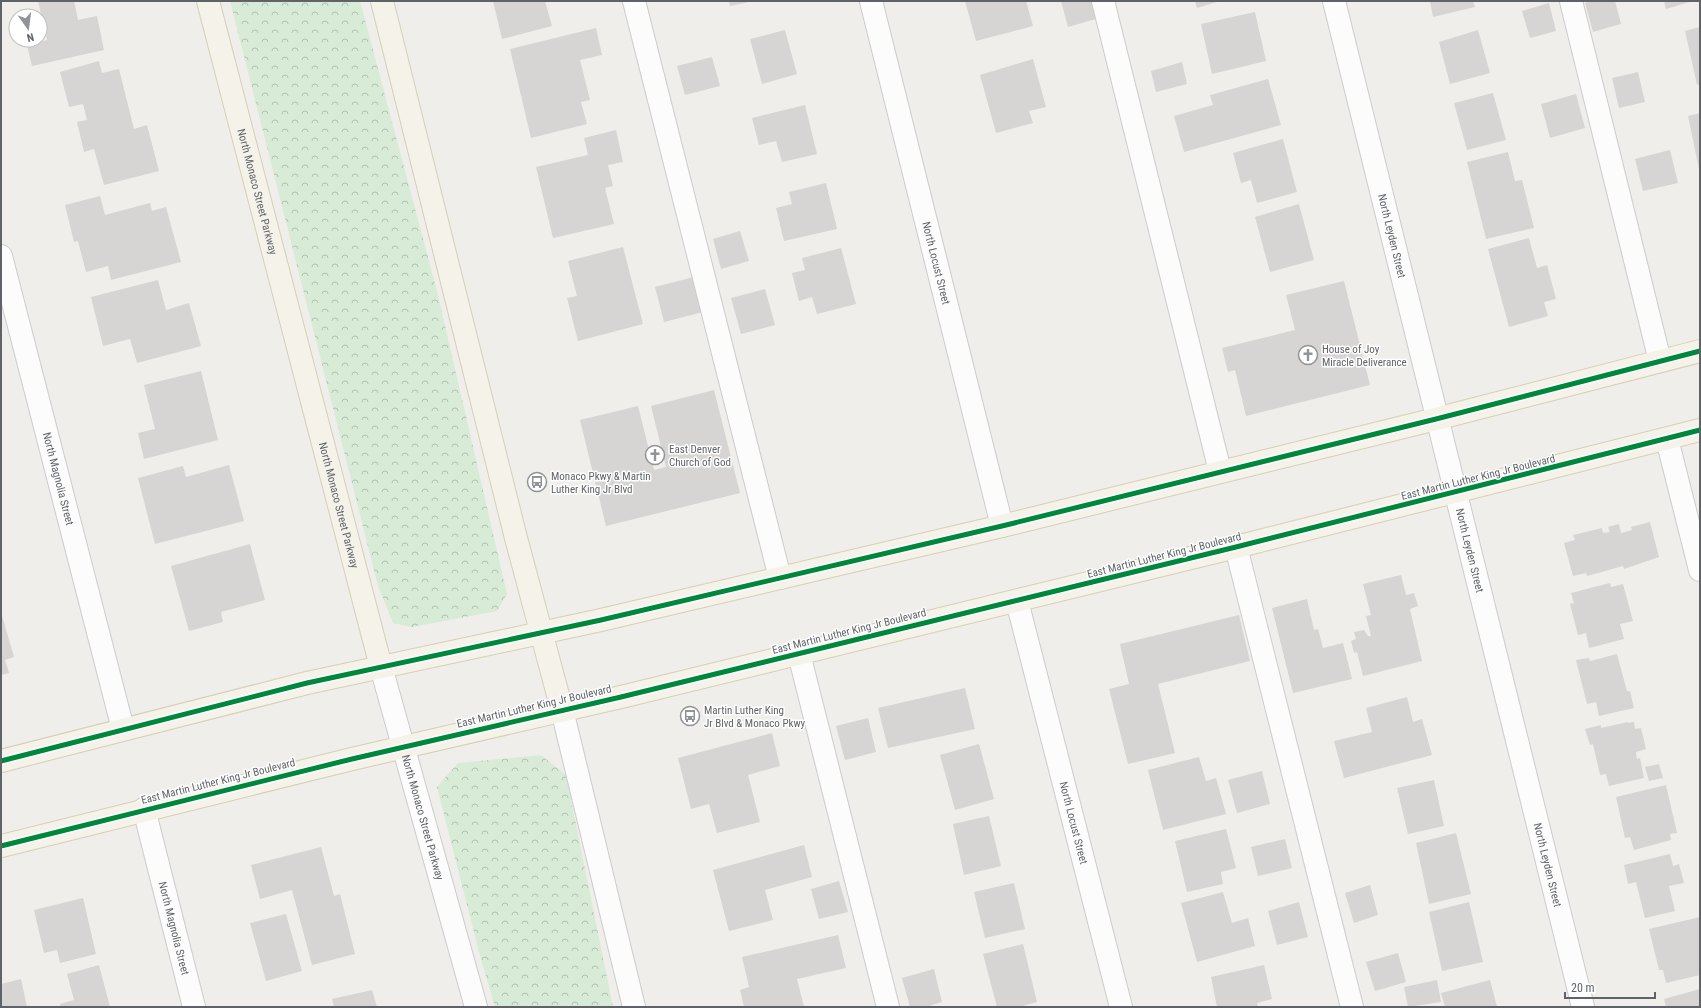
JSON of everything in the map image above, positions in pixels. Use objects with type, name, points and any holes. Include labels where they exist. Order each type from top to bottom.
[{"type":"main road","name":"North Monaco Street Parkway","points":[[208,1],[381,667]]},
{"type":"main road","points":[[382,1],[541,633],[562,710]]},
{"type":"main road","points":[[1,760],[307,682],[541,633],[1002,526],[1700,351]]},
{"type":"main road","name":"East Martin Luther King Jr Boulevard","points":[[1,846],[144,809],[404,746],[799,654],[1236,548],[1700,430]]},
{"type":"street","points":[[634,1],[780,578]]},
{"type":"street","name":"North Locust Street","points":[[871,1],[1002,526]]},
{"type":"street","points":[[1103,1],[1220,471]]},
{"type":"street","name":"North Leyden Street","points":[[1334,1],[1583,1007]]},
{"type":"street","points":[[1571,1],[1660,361]]},
{"type":"street","name":"North Magnolia Street","points":[[1,256],[123,729]]},
{"type":"street","points":[[1667,439],[1700,570]]},
{"type":"street","points":[[1236,548],[1352,1007]]},
{"type":"street","name":"North Locust Street","points":[[1017,601],[1121,1007]]},
{"type":"street","points":[[799,654],[888,1007]]},
{"type":"street","name":"North Monaco Street Parkway","points":[[381,667],[476,1007]]},
{"type":"street","points":[[562,710],[634,1007]]},
{"type":"street","name":"North Magnolia Street","points":[[144,809],[194,1007]]},
{"type":"green space","points":[[230,1],[360,1],[438,295],[507,594],[497,611],[412,627],[393,623],[378,586]]},
{"type":"green space","points":[[541,755],[566,775],[613,1007],[495,1007],[480,956],[437,787],[458,763]]},
{"type":"building","points":[[38,1],[74,1],[78,20],[97,16],[104,50],[32,66],[28,48],[48,48],[48,8],[40,8]]},
{"type":"building","points":[[493,1],[545,1],[552,26],[502,39]]},
{"type":"building","points":[[729,1],[748,1],[749,2],[730,6]]},
{"type":"building","points":[[965,1],[1026,1],[1033,26],[976,41]]},
{"type":"building","points":[[1061,1],[1094,1],[1099,18],[1068,27]]},
{"type":"building","points":[[1195,1],[1220,1],[1197,8]]},
{"type":"building","points":[[1430,1],[1473,1],[1475,7],[1433,17]]},
{"type":"building","points":[[1593,1],[1615,1],[1621,24],[1593,32],[1585,3]]},
{"type":"building","points":[[1664,1],[1693,1],[1666,9]]},
{"type":"building","points":[[1549,3],[1556,31],[1530,38],[1522,11]]},
{"type":"building","points":[[1255,12],[1266,61],[1212,74],[1201,24]]},
{"type":"building","points":[[1700,27],[1700,84],[1697,85],[1685,31]]},
{"type":"building","points":[[596,28],[602,55],[580,60],[590,100],[581,102],[587,124],[531,138],[510,49]]},
{"type":"building","points":[[785,30],[797,74],[762,84],[750,39]]},
{"type":"building","points":[[1478,30],[1490,73],[1450,84],[1439,42]]},
{"type":"building","points":[[712,57],[720,86],[685,95],[677,66]]},
{"type":"building","points":[[1033,59],[1046,107],[1029,111],[1033,123],[996,133],[980,75]]},
{"type":"building","points":[[99,61],[102,73],[119,69],[134,129],[147,125],[159,171],[104,185],[94,149],[84,152],[77,122],[87,120],[83,104],[69,107],[60,72]]},
{"type":"building","points":[[1182,62],[1187,84],[1156,92],[1151,71]]},
{"type":"building","points":[[1638,72],[1645,102],[1619,108],[1612,78]]},
{"type":"building","points":[[1268,79],[1281,125],[1184,152],[1174,116],[1213,105],[1210,95]]},
{"type":"building","points":[[1493,93],[1506,140],[1467,150],[1454,103]]},
{"type":"building","points":[[1576,94],[1585,128],[1550,138],[1541,104]]},
{"type":"building","points":[[805,105],[817,154],[782,162],[776,141],[759,145],[752,118]]},
{"type":"building","points":[[1700,113],[1700,169],[1699,169],[1688,116]]},
{"type":"building","points":[[616,130],[623,162],[608,165],[613,186],[605,188],[614,224],[553,238],[536,167],[588,155],[584,138]]},
{"type":"building","points":[[1283,139],[1297,192],[1257,203],[1251,180],[1241,183],[1233,153]]},
{"type":"building","points":[[1670,150],[1678,183],[1643,191],[1635,159]]},
{"type":"building","points":[[1508,152],[1515,181],[1522,180],[1534,228],[1486,239],[1467,162]]},
{"type":"building","points":[[826,183],[837,229],[784,241],[776,208],[792,204],[789,192]]},
{"type":"building","points":[[100,196],[105,215],[150,203],[152,211],[166,207],[181,262],[111,280],[108,266],[86,272],[78,241],[74,242],[65,205]]},
{"type":"building","points":[[1299,204],[1314,260],[1270,272],[1255,217]]},
{"type":"building","points":[[740,231],[749,261],[721,269],[713,239]]},
{"type":"building","points":[[1529,238],[1537,268],[1547,265],[1556,299],[1544,302],[1548,316],[1509,327],[1488,249]]},
{"type":"building","points":[[623,247],[643,324],[578,341],[567,298],[577,296],[568,261]]},
{"type":"building","points":[[841,248],[856,304],[817,314],[812,297],[799,301],[792,273],[805,270],[802,258]]},
{"type":"building","points":[[694,277],[703,312],[664,322],[655,287]]},
{"type":"building","points":[[158,280],[166,310],[189,303],[201,346],[137,363],[130,339],[103,346],[91,297]]},
{"type":"building","points":[[1344,281],[1370,385],[1246,416],[1235,370],[1228,372],[1222,348],[1295,330],[1286,295]]},
{"type":"building","points":[[765,289],[775,325],[741,334],[731,298]]},
{"type":"building","points":[[201,371],[218,440],[144,459],[138,433],[155,429],[144,385]]},
{"type":"building","points":[[714,390],[740,493],[606,526],[580,420],[638,406],[654,470],[666,467],[651,406]]},
{"type":"building","points":[[229,465],[244,521],[155,544],[138,478],[183,466],[186,477]]},
{"type":"building","points":[[1650,522],[1659,557],[1624,569],[1623,566],[1587,576],[1586,573],[1573,576],[1564,543],[1575,540],[1573,535],[1602,528],[1603,533],[1610,532],[1608,527],[1619,524],[1621,533],[1632,530],[1631,527]]},
{"type":"building","points":[[250,544],[265,600],[221,612],[223,622],[189,631],[171,566]]},
{"type":"building","points":[[1401,575],[1406,595],[1414,593],[1418,606],[1410,609],[1422,661],[1363,676],[1357,652],[1354,653],[1351,641],[1356,639],[1354,632],[1364,630],[1368,636],[1371,636],[1366,616],[1371,615],[1363,584]]},
{"type":"building","points":[[1610,583],[1611,587],[1623,584],[1633,621],[1620,624],[1624,639],[1589,648],[1586,633],[1578,635],[1570,604],[1574,603],[1571,593]]},
{"type":"building","points":[[1307,599],[1314,630],[1318,629],[1323,648],[1343,643],[1352,679],[1293,693],[1272,608]]},
{"type":"building","points":[[1,612],[14,657],[5,660],[9,673],[1,675]]},
{"type":"building","points":[[1239,615],[1250,661],[1158,684],[1175,753],[1128,764],[1109,689],[1129,684],[1120,644]]},
{"type":"building","points":[[1617,654],[1627,691],[1630,691],[1634,708],[1599,716],[1596,702],[1587,704],[1576,660],[1589,658],[1590,661]]},
{"type":"building","points":[[965,688],[975,729],[888,748],[878,708]]},
{"type":"building","points":[[1407,697],[1413,722],[1422,719],[1432,755],[1344,778],[1334,741],[1372,732],[1366,708]]},
{"type":"building","points":[[868,718],[876,752],[845,760],[836,726]]},
{"type":"building","points":[[1634,722],[1635,729],[1641,728],[1646,749],[1636,752],[1637,759],[1640,758],[1644,778],[1609,786],[1606,774],[1600,775],[1593,744],[1590,745],[1585,729],[1601,725],[1601,728]]},
{"type":"building","points":[[772,733],[780,766],[748,775],[760,822],[717,833],[709,804],[691,809],[678,758]]},
{"type":"building","points":[[979,744],[994,799],[955,810],[940,755]]},
{"type":"building","points":[[1199,757],[1206,781],[1216,778],[1226,814],[1163,830],[1148,770]]},
{"type":"building","points":[[1659,764],[1663,778],[1649,781],[1645,767]]},
{"type":"building","points":[[1262,771],[1270,804],[1237,813],[1228,780]]},
{"type":"building","points":[[1434,780],[1444,826],[1408,834],[1397,788]]},
{"type":"building","points":[[1666,785],[1677,833],[1670,834],[1671,840],[1634,850],[1630,837],[1625,838],[1616,797]]},
{"type":"building","points":[[989,816],[1001,866],[964,875],[953,824]]},
{"type":"building","points":[[1226,829],[1236,868],[1221,872],[1223,884],[1187,892],[1175,841]]},
{"type":"building","points":[[1456,833],[1471,894],[1429,904],[1416,843]]},
{"type":"building","points":[[1285,839],[1292,868],[1258,876],[1251,847]]},
{"type":"building","points":[[804,845],[812,877],[765,890],[773,920],[729,931],[713,870]]},
{"type":"building","points":[[321,847],[334,896],[340,894],[355,954],[312,965],[292,890],[260,899],[251,865]]},
{"type":"building","points":[[1670,854],[1673,866],[1679,864],[1684,883],[1669,886],[1675,911],[1645,918],[1636,882],[1628,884],[1624,865]]},
{"type":"building","points":[[839,881],[848,912],[819,919],[811,889]]},
{"type":"building","points":[[1014,883],[1025,929],[985,938],[974,892]]},
{"type":"building","points":[[1370,885],[1378,915],[1354,923],[1345,893]]},
{"type":"building","points":[[1223,892],[1232,923],[1248,918],[1255,946],[1197,962],[1181,903]]},
{"type":"building","points":[[83,898],[96,954],[60,963],[57,950],[44,953],[34,910]]},
{"type":"building","points":[[1299,902],[1308,937],[1277,945],[1268,911]]},
{"type":"building","points":[[1469,902],[1483,962],[1442,971],[1429,912]]},
{"type":"building","points":[[286,914],[302,971],[266,981],[250,923]]},
{"type":"building","points":[[1700,917],[1700,975],[1666,983],[1663,970],[1659,970],[1649,929]]},
{"type":"building","points":[[838,935],[846,968],[797,979],[804,1007],[744,1007],[740,990],[749,987],[742,957]]},
{"type":"building","points":[[1023,944],[1037,1002],[1019,1007],[997,1007],[983,954]]},
{"type":"building","points":[[1398,953],[1406,982],[1375,991],[1366,962]]},
{"type":"building","points":[[99,965],[110,1007],[61,1007],[60,1004],[74,1000],[67,974]]},
{"type":"building","points":[[1264,965],[1272,999],[1257,1003],[1258,1007],[1217,1007],[1211,977]]},
{"type":"building","points":[[934,969],[942,1002],[926,1007],[910,1007],[902,978]]},
{"type":"building","points":[[21,979],[27,1007],[1,1007],[1,984]]},
{"type":"building","points":[[1437,980],[1441,1002],[1408,1007],[1404,987]]},
{"type":"building","points":[[1490,980],[1497,1007],[1445,1007],[1441,993]]},
{"type":"building","points":[[1700,989],[1700,1007],[1666,1007],[1664,999]]},
{"type":"building","points":[[372,990],[377,1007],[334,1007],[332,999]]},
{"type":"cycle path","points":[[1,761],[307,683],[601,620],[1002,526],[1436,419],[1700,351]]},
{"type":"cycle path","points":[[1,846],[352,759],[621,697],[1236,547],[1700,430]]},
{"type":"place","name":"House of Joy Miracle Deliverance","points":[[1308,355]]},
{"type":"place","name":"East Denver Church of God","points":[[655,455]]},
{"type":"place","name":"Monaco Pkwy & Martin Luther King Jr Blvd","points":[[537,482]]},
{"type":"place","name":"Martin Luther King Jr Blvd & Monaco Pkwy","points":[[690,716]]}]
